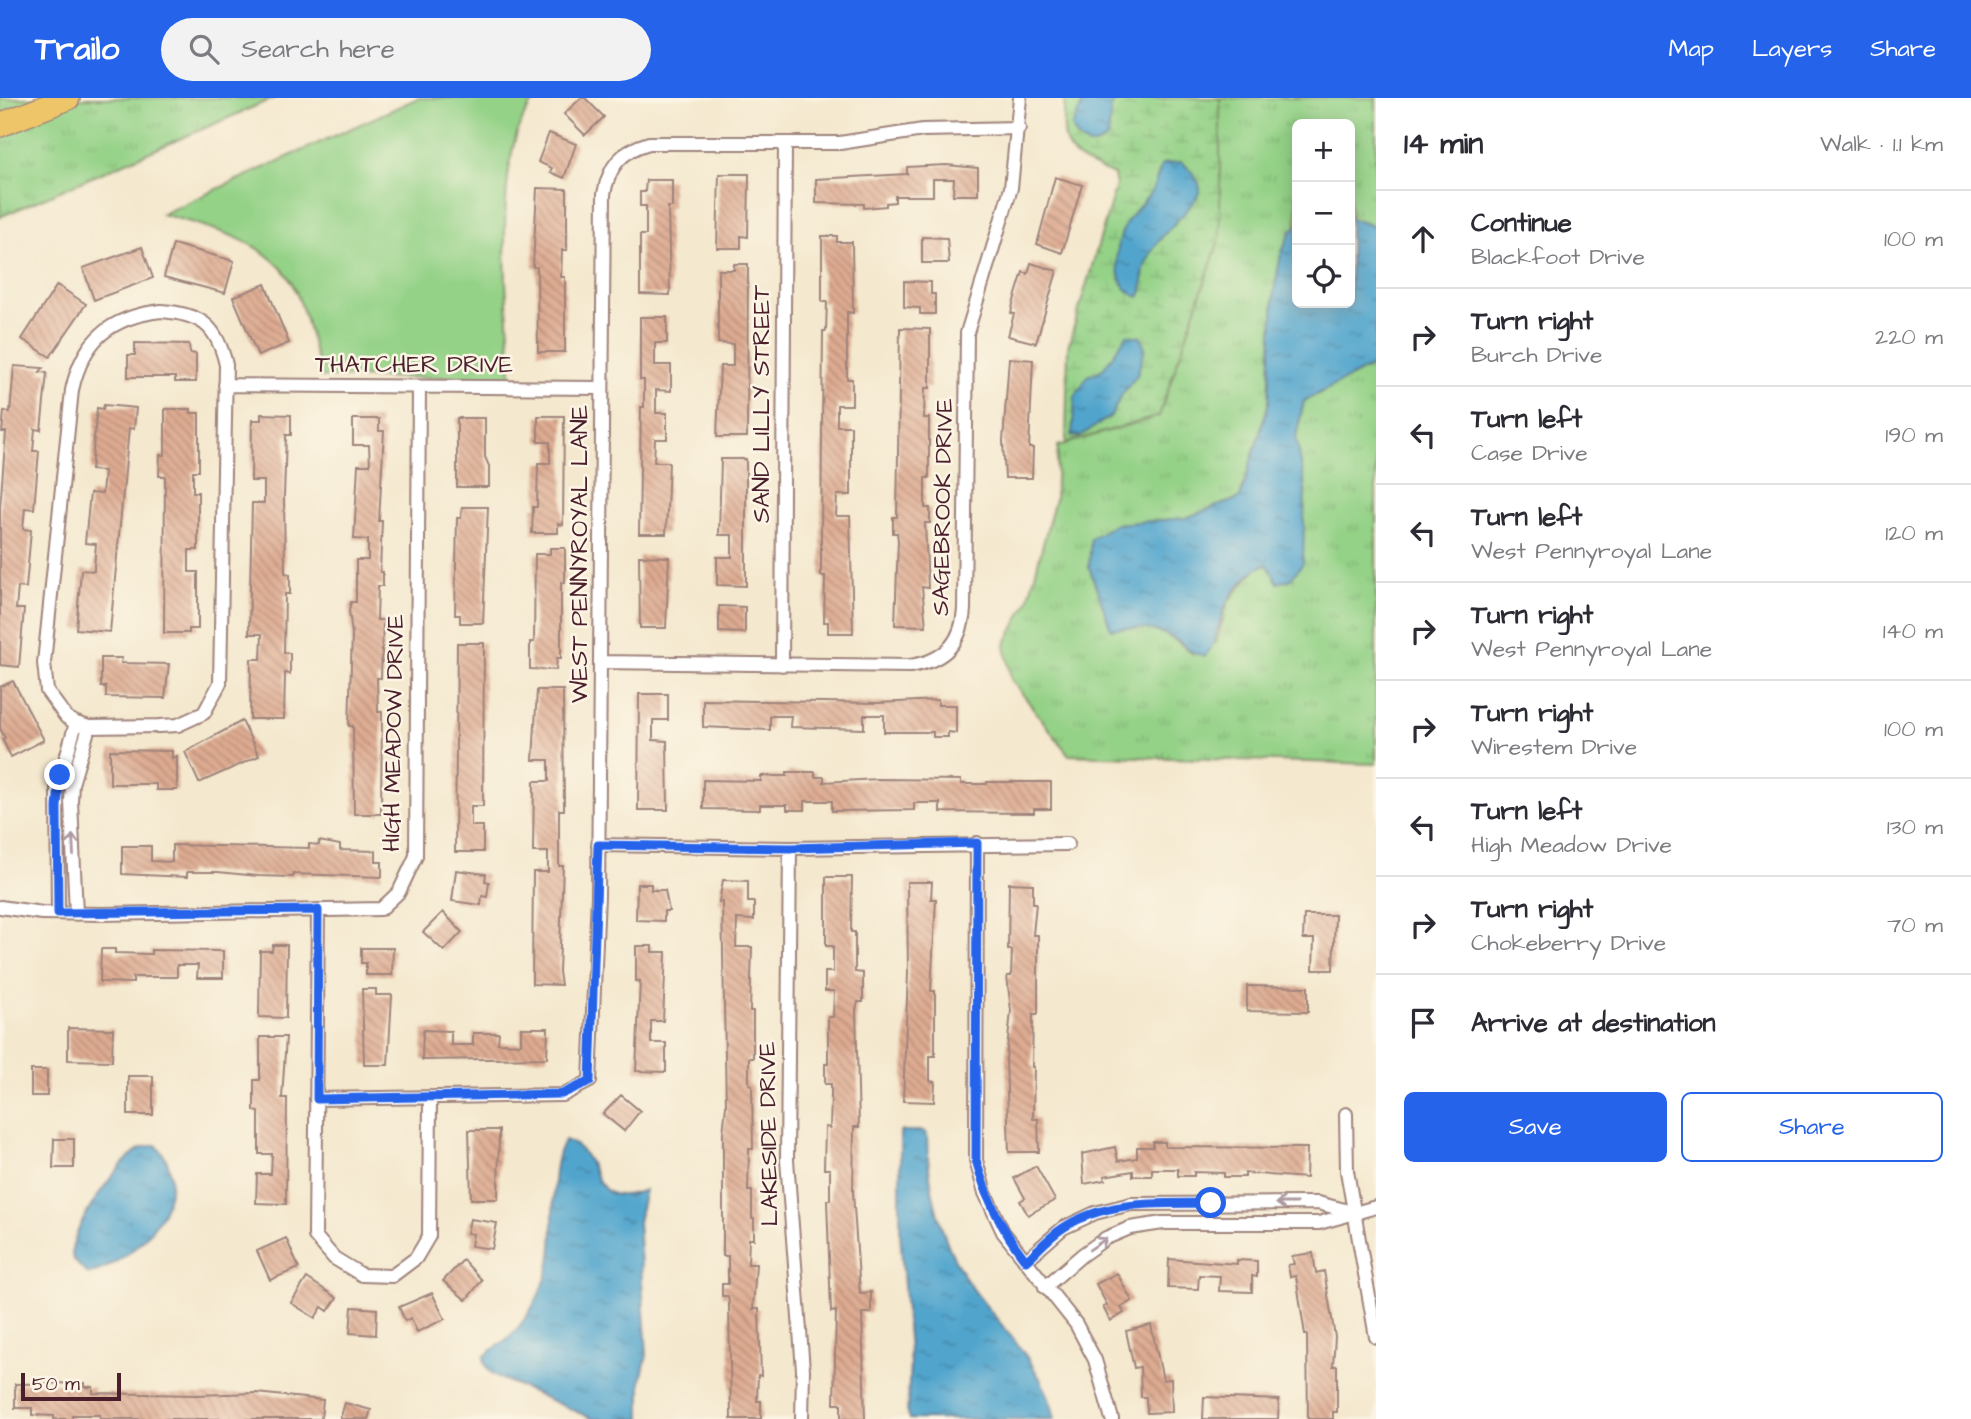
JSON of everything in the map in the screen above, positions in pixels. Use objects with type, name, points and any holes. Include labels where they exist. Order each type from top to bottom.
[{"type":"highway","points":[[0,125],[68,98]]},
{"type":"street","name":"SAGEBROOK DRIVE","points":[[600,662],[911,666],[938,659],[958,639],[963,625],[964,609],[967,334],[1011,188],[1020,98]]},
{"type":"street","name":"WEST PENNYROYAL LANE","points":[[317,1099],[562,1094],[590,1081],[598,845],[604,194],[607,176],[614,162],[637,147],[649,144],[841,143],[923,130],[1019,128]]},
{"type":"street","name":"SAND LILLY STREET","points":[[782,665],[785,143]]},
{"type":"street","points":[[176,312],[192,316],[216,334],[226,365],[225,385],[223,660],[214,699],[204,713],[178,725],[89,727],[76,723],[66,717],[47,691],[44,663],[72,390],[77,368],[86,351],[111,326],[141,313],[176,312]]},
{"type":"street","name":"THATCHER DRIVE","points":[[225,385],[602,388]]},
{"type":"street","name":"HIGH MEADOW DRIVE","points":[[3,904],[76,914],[381,909],[399,892],[416,856],[419,387]]},
{"type":"street","points":[[58,913],[57,789],[76,723]]},
{"type":"street","points":[[76,914],[71,793],[89,727]]},
{"type":"street","points":[[598,845],[790,848],[977,843],[1068,844]]},
{"type":"street","points":[[977,843],[976,1160],[985,1194],[1003,1231],[1076,1324],[1095,1360],[1112,1419]]},
{"type":"street","name":"LAKESIDE DRIVE","points":[[790,848],[787,1160],[803,1370],[802,1419]]},
{"type":"street","points":[[318,910],[315,1236],[334,1258],[362,1275],[392,1276],[416,1258],[429,1236],[430,1097]]},
{"type":"street","points":[[1346,1114],[1345,1140],[1353,1212],[1376,1337]]},
{"type":"street","points":[[1026,1261],[1063,1228],[1096,1213],[1131,1204],[1318,1203],[1353,1212]]},
{"type":"street","points":[[1045,1287],[1106,1238],[1130,1228],[1163,1223],[1319,1223],[1376,1207]]},
{"type":"green space","points":[[0,98],[274,98],[0,217]]},
{"type":"green space","points":[[418,98],[538,98],[522,120],[512,151],[507,189],[505,230],[511,378],[322,377],[296,292],[283,270],[257,249],[227,234],[162,214]]},
{"type":"green space","points":[[1065,98],[1220,98],[1220,237],[1159,416],[1066,443],[1068,347],[1116,185],[1114,175],[1085,162],[1069,149],[1064,130]]},
{"type":"green space","points":[[1220,98],[1376,98],[1376,227],[1355,220],[1355,119],[1292,119],[1292,230],[1274,291],[1269,402],[1240,498],[1185,518],[1116,524],[1089,567],[1111,628],[1135,627],[1165,634],[1193,654],[1216,643],[1228,602],[1258,566],[1302,563],[1305,486],[1296,437],[1304,401],[1376,364],[1376,764],[1069,755],[1011,679],[1005,645],[1028,601],[1055,499],[1058,446],[1159,416],[1220,237]]},
{"type":"water","points":[[1085,98],[1118,98],[1111,107],[1108,138],[1097,144],[1082,142],[1072,127]]},
{"type":"water","points":[[1181,162],[1195,177],[1200,188],[1199,193],[1152,251],[1144,270],[1139,297],[1123,285],[1119,276],[1117,255],[1121,234],[1128,220],[1152,190],[1162,164]]},
{"type":"water","points":[[1355,220],[1376,227],[1376,364],[1304,401],[1296,437],[1305,486],[1303,563],[1291,579],[1278,583],[1267,564],[1240,584],[1228,601],[1214,642],[1205,656],[1157,631],[1111,629],[1089,567],[1091,538],[1116,524],[1185,518],[1240,498],[1269,402],[1274,291],[1281,254],[1291,231],[1292,308],[1355,308]]},
{"type":"water","points":[[1127,335],[1141,337],[1145,349],[1137,375],[1121,396],[1111,416],[1079,437],[1072,436],[1075,396],[1088,376],[1103,369]]},
{"type":"water","points":[[900,1131],[924,1131],[927,1134],[932,1190],[949,1246],[966,1279],[1030,1362],[1041,1380],[1055,1419],[909,1419],[910,1365],[900,1233]]},
{"type":"water","points":[[565,1140],[578,1147],[604,1188],[613,1194],[626,1195],[645,1190],[638,1222],[647,1355],[641,1380],[641,1419],[593,1419],[498,1377],[485,1364],[484,1357],[509,1337],[526,1317],[546,1278],[552,1244],[556,1167]]},
{"type":"water","points":[[156,1145],[168,1164],[171,1183],[167,1203],[157,1223],[143,1240],[125,1255],[107,1267],[88,1274],[73,1258],[72,1247],[85,1216],[108,1182],[131,1156],[142,1148]]},
{"type":"building","points":[[581,98],[585,98],[604,117],[585,135],[564,114]]},
{"type":"building","points":[[549,133],[576,144],[564,178],[550,172],[552,168],[538,162]]},
{"type":"building","points":[[946,165],[978,168],[978,195],[953,195],[954,179],[933,179],[933,196],[895,196],[895,202],[886,203],[886,206],[864,208],[864,204],[816,203],[816,179],[907,174],[907,167]]},
{"type":"building","points":[[719,174],[749,174],[748,237],[741,236],[741,248],[717,248]]},
{"type":"building","points":[[1055,177],[1082,185],[1062,253],[1037,244]]},
{"type":"building","points":[[646,180],[672,180],[672,207],[668,207],[670,295],[640,294],[640,235],[646,235],[646,206],[640,206],[640,192],[645,192]]},
{"type":"building","points":[[537,188],[567,189],[567,250],[562,250],[561,277],[565,277],[565,352],[538,352],[537,267],[533,267]]},
{"type":"building","points":[[822,236],[837,236],[837,242],[852,242],[853,313],[847,312],[847,379],[852,379],[852,405],[837,405],[837,426],[851,426],[851,495],[837,495],[836,516],[850,516],[853,633],[828,633],[828,622],[824,622],[825,576],[821,576],[821,539],[823,331],[826,331],[827,302],[822,302]]},
{"type":"building","points":[[922,237],[947,238],[949,263],[922,263]]},
{"type":"building","points":[[173,244],[234,261],[225,293],[164,277]]},
{"type":"building","points":[[142,247],[153,278],[94,300],[83,268]]},
{"type":"building","points":[[1031,263],[1057,271],[1036,343],[1008,336],[1014,314],[1011,313],[1013,304],[1023,272],[1028,274]]},
{"type":"building","points":[[734,264],[748,264],[747,437],[717,437],[720,366],[733,366],[733,344],[718,343],[718,270],[734,270]]},
{"type":"building","points":[[904,281],[931,282],[931,294],[935,294],[935,314],[920,314],[920,308],[904,307]]},
{"type":"building","points":[[265,284],[289,343],[258,356],[233,297]]},
{"type":"building","points":[[57,285],[86,304],[50,357],[22,339]]},
{"type":"building","points":[[640,317],[667,317],[667,343],[655,343],[655,365],[671,365],[671,391],[656,390],[656,413],[667,413],[667,439],[655,439],[654,462],[669,462],[666,534],[639,534],[641,407],[644,407],[644,380],[640,380]]},
{"type":"building","points":[[900,328],[930,329],[930,388],[925,388],[924,418],[929,418],[929,478],[925,478],[925,508],[930,508],[930,523],[925,523],[928,588],[922,587],[926,626],[895,625],[898,540],[897,533],[893,533],[893,517],[897,517]]},
{"type":"building","points":[[135,343],[189,344],[190,353],[196,354],[196,382],[175,382],[175,377],[128,377],[128,355],[135,355]]},
{"type":"building","points":[[1009,358],[1033,360],[1029,448],[1033,448],[1032,478],[1005,478],[1003,441]]},
{"type":"building","points":[[14,366],[43,368],[40,372],[47,373],[41,430],[35,429],[33,451],[39,451],[34,509],[25,508],[23,529],[31,530],[26,588],[18,587],[16,609],[24,609],[19,667],[0,665],[0,508],[6,432],[2,432],[4,411],[10,412]]},
{"type":"building","points":[[104,405],[136,408],[134,429],[129,428],[110,632],[76,629],[81,570],[94,571],[96,544],[85,543],[90,493],[102,494],[104,471],[91,470],[97,408],[103,409]]},
{"type":"building","points":[[165,409],[191,409],[191,413],[199,413],[199,471],[193,471],[193,492],[198,492],[198,550],[189,550],[189,572],[198,572],[198,629],[189,629],[189,633],[164,633],[165,476],[159,476],[160,455],[165,455]]},
{"type":"building","points":[[261,414],[291,415],[291,435],[286,435],[284,497],[285,573],[290,574],[290,594],[285,594],[284,653],[290,653],[290,674],[285,673],[284,719],[250,719],[251,659],[261,659],[262,634],[249,634],[252,503],[264,503],[264,481],[251,481],[252,420],[261,420]]},
{"type":"building","points":[[538,416],[564,416],[563,525],[558,524],[558,533],[532,533],[533,507],[537,507],[538,463],[550,463],[550,442],[538,442]]},
{"type":"building","points":[[457,418],[485,418],[485,457],[489,466],[489,487],[457,487]]},
{"type":"building","points":[[353,419],[379,419],[379,431],[384,431],[379,521],[382,521],[380,572],[383,572],[383,586],[378,586],[377,620],[383,620],[381,678],[377,678],[378,712],[382,712],[381,814],[354,814],[353,726],[349,726],[352,634],[349,610],[351,602],[356,602],[356,560],[368,560],[368,540],[354,539],[358,465],[370,465],[369,445],[353,445]]},
{"type":"building","points":[[721,459],[746,459],[746,586],[717,585],[717,557],[732,557],[732,535],[719,535]]},
{"type":"building","points":[[462,507],[488,507],[483,623],[460,623],[460,615],[455,615],[457,518],[461,518]]},
{"type":"building","points":[[550,548],[565,548],[565,583],[561,582],[561,658],[557,658],[556,670],[530,669],[530,642],[534,642],[535,554],[550,554]]},
{"type":"building","points":[[639,556],[669,557],[666,628],[640,628]]},
{"type":"building","points":[[719,606],[745,607],[745,633],[719,632]]},
{"type":"building","points":[[457,643],[484,643],[483,806],[471,806],[471,826],[483,826],[483,852],[455,852]]},
{"type":"building","points":[[101,658],[122,658],[121,663],[169,664],[165,698],[106,697],[106,687],[101,687]]},
{"type":"building","points":[[13,681],[44,740],[11,757],[0,729],[0,687]]},
{"type":"building","points":[[537,690],[563,690],[564,810],[559,810],[559,866],[563,866],[559,972],[561,985],[532,984],[533,872],[548,872],[548,852],[533,852],[534,781],[549,781],[549,760],[533,760]]},
{"type":"building","points":[[639,694],[668,694],[668,720],[653,720],[653,740],[667,741],[668,810],[638,810]]},
{"type":"building","points":[[703,700],[878,703],[938,700],[938,705],[956,705],[956,733],[948,732],[948,737],[933,737],[933,732],[884,732],[884,715],[864,715],[864,729],[790,727],[791,716],[770,716],[770,730],[703,727]]},
{"type":"building","points":[[242,721],[259,756],[199,783],[185,752]]},
{"type":"building","points":[[110,750],[172,751],[172,758],[177,756],[177,790],[156,790],[156,784],[110,784]]},
{"type":"building","points":[[787,772],[815,772],[815,777],[824,777],[824,782],[878,779],[961,780],[961,784],[1051,782],[1051,809],[1034,809],[1034,813],[940,812],[940,803],[914,803],[914,810],[832,811],[832,801],[805,801],[805,810],[787,810],[787,805],[760,805],[760,810],[703,809],[703,780],[761,781],[761,776],[787,776]]},
{"type":"building","points":[[319,841],[340,845],[340,850],[376,851],[376,862],[382,862],[382,877],[293,874],[293,877],[258,876],[218,872],[187,872],[187,877],[122,874],[122,846],[151,846],[151,861],[172,862],[172,845],[309,848],[309,844],[319,845]]},
{"type":"building","points":[[456,870],[486,874],[485,881],[489,882],[487,897],[482,896],[481,905],[452,901]]},
{"type":"building","points":[[826,877],[852,877],[851,932],[855,932],[855,972],[863,973],[863,1002],[858,1002],[856,1010],[859,1127],[854,1127],[853,1193],[860,1293],[871,1292],[871,1313],[862,1313],[865,1419],[841,1419],[841,1404],[834,1404],[836,1311],[831,1312],[827,1200],[830,1200],[830,1169],[824,1169],[825,1127],[830,1128],[831,1097],[831,1084],[825,1084],[825,1064],[828,1064],[828,1017],[833,1017],[834,991],[825,991],[825,972],[833,972],[833,946],[826,946]]},
{"type":"building","points":[[723,880],[748,881],[748,902],[754,902],[754,920],[737,919],[736,947],[752,947],[750,1011],[753,1011],[753,1058],[749,1058],[749,1084],[752,1085],[753,1149],[749,1149],[748,1191],[752,1191],[754,1239],[749,1239],[748,1264],[756,1264],[753,1309],[759,1309],[761,1376],[758,1375],[757,1401],[761,1401],[761,1419],[731,1419],[729,1304],[728,1296],[722,1296],[722,1284],[728,1284],[728,1256],[723,1256],[723,1133],[726,1106],[722,902],[719,902]]},
{"type":"building","points":[[907,882],[932,882],[931,899],[936,899],[931,991],[935,991],[935,1056],[930,1056],[930,1081],[935,1082],[934,1102],[903,1101],[908,973]]},
{"type":"building","points":[[1009,883],[1033,884],[1033,903],[1036,903],[1033,935],[1038,935],[1038,1014],[1033,1014],[1032,1067],[1033,1119],[1038,1119],[1039,1152],[1009,1152],[1006,1059],[1011,1011],[1007,976],[1011,976],[1012,950],[1008,950]]},
{"type":"building","points":[[637,884],[651,884],[651,890],[665,890],[669,911],[664,911],[664,921],[636,920]]},
{"type":"building","points":[[443,912],[462,932],[444,951],[423,932]]},
{"type":"building","points":[[1304,915],[1335,915],[1333,970],[1313,970],[1314,939],[1303,939]]},
{"type":"building","points":[[273,945],[287,945],[286,1018],[259,1017],[260,951],[272,951]]},
{"type":"building","points":[[636,946],[652,946],[652,952],[666,952],[663,1021],[651,1021],[651,1043],[666,1043],[666,1072],[636,1071],[640,981],[636,981]]},
{"type":"building","points":[[361,948],[393,948],[392,975],[366,975],[366,963],[361,963]]},
{"type":"building","points":[[101,949],[115,949],[115,953],[151,954],[151,950],[223,951],[223,978],[197,978],[198,965],[177,965],[177,977],[133,977],[133,983],[100,982]]},
{"type":"building","points":[[1247,986],[1308,987],[1308,1012],[1247,1011]]},
{"type":"building","points":[[362,989],[376,989],[376,995],[392,995],[388,1065],[364,1065]]},
{"type":"building","points":[[68,1028],[113,1029],[112,1061],[68,1060]]},
{"type":"building","points":[[521,1028],[548,1028],[547,1058],[422,1060],[423,1030],[451,1031],[451,1045],[473,1045],[473,1033],[499,1033],[498,1043],[521,1044]]},
{"type":"building","points":[[260,1037],[286,1037],[282,1098],[287,1098],[286,1204],[256,1203],[257,1174],[271,1174],[272,1154],[259,1154],[259,1112],[254,1111],[254,1080],[260,1080]]},
{"type":"building","points":[[31,1070],[47,1070],[47,1096],[31,1096]]},
{"type":"building","points":[[128,1076],[153,1076],[153,1115],[128,1115]]},
{"type":"building","points":[[621,1095],[640,1111],[624,1131],[603,1114]]},
{"type":"building","points":[[469,1130],[499,1130],[498,1199],[471,1199]]},
{"type":"building","points":[[54,1139],[74,1139],[74,1168],[53,1168]]},
{"type":"building","points":[[1153,1142],[1165,1142],[1165,1147],[1307,1148],[1306,1178],[1245,1173],[1245,1177],[1224,1177],[1224,1173],[1194,1172],[1194,1176],[1178,1176],[1178,1169],[1152,1169],[1152,1176],[1133,1176],[1133,1171],[1104,1176],[1105,1180],[1084,1184],[1082,1154],[1115,1147],[1118,1161],[1137,1158],[1137,1147],[1153,1147]]},
{"type":"building","points":[[1036,1166],[1055,1200],[1028,1215],[1020,1201],[1025,1198],[1014,1178]]},
{"type":"building","points":[[470,1219],[497,1223],[492,1249],[471,1246],[473,1234],[467,1233]]},
{"type":"building","points":[[286,1238],[299,1268],[270,1280],[257,1251]]},
{"type":"building","points":[[1313,1253],[1316,1273],[1324,1271],[1335,1337],[1333,1366],[1337,1366],[1337,1412],[1333,1412],[1333,1419],[1308,1419],[1307,1335],[1296,1276],[1290,1277],[1288,1265],[1294,1264],[1292,1256]]},
{"type":"building","points":[[1169,1259],[1237,1264],[1237,1260],[1257,1261],[1257,1277],[1252,1276],[1252,1292],[1219,1291],[1220,1276],[1199,1275],[1198,1289],[1168,1288]]},
{"type":"building","points":[[463,1260],[482,1280],[466,1300],[443,1281]]},
{"type":"building","points":[[1117,1273],[1132,1301],[1121,1307],[1124,1313],[1110,1321],[1103,1307],[1107,1305],[1096,1284]]},
{"type":"building","points":[[307,1278],[337,1298],[328,1311],[322,1307],[315,1318],[291,1303]]},
{"type":"building","points":[[432,1293],[445,1319],[417,1332],[411,1318],[405,1321],[399,1307]]},
{"type":"building","points":[[352,1307],[377,1309],[376,1335],[350,1333]]},
{"type":"building","points":[[1151,1325],[1163,1380],[1171,1379],[1172,1412],[1147,1413],[1146,1397],[1141,1397],[1140,1367],[1134,1368],[1126,1331]]},
{"type":"building","points":[[85,1383],[85,1387],[93,1387],[93,1393],[256,1393],[323,1400],[321,1419],[100,1419],[100,1415],[72,1415],[72,1419],[54,1419],[54,1416],[32,1415],[32,1408],[15,1408],[15,1384]]},
{"type":"building","points":[[1204,1397],[1279,1400],[1278,1419],[1203,1419]]},
{"type":"building","points":[[345,1403],[371,1410],[368,1419],[340,1419]]},
{"type":"route","points":[[60,775],[57,789],[60,869],[58,913],[318,910],[317,1099],[562,1094],[590,1081],[598,845],[790,848],[977,843],[974,1117],[976,1160],[985,1194],[1003,1231],[1026,1261],[1063,1228],[1096,1213],[1131,1204],[1211,1203]]}]
